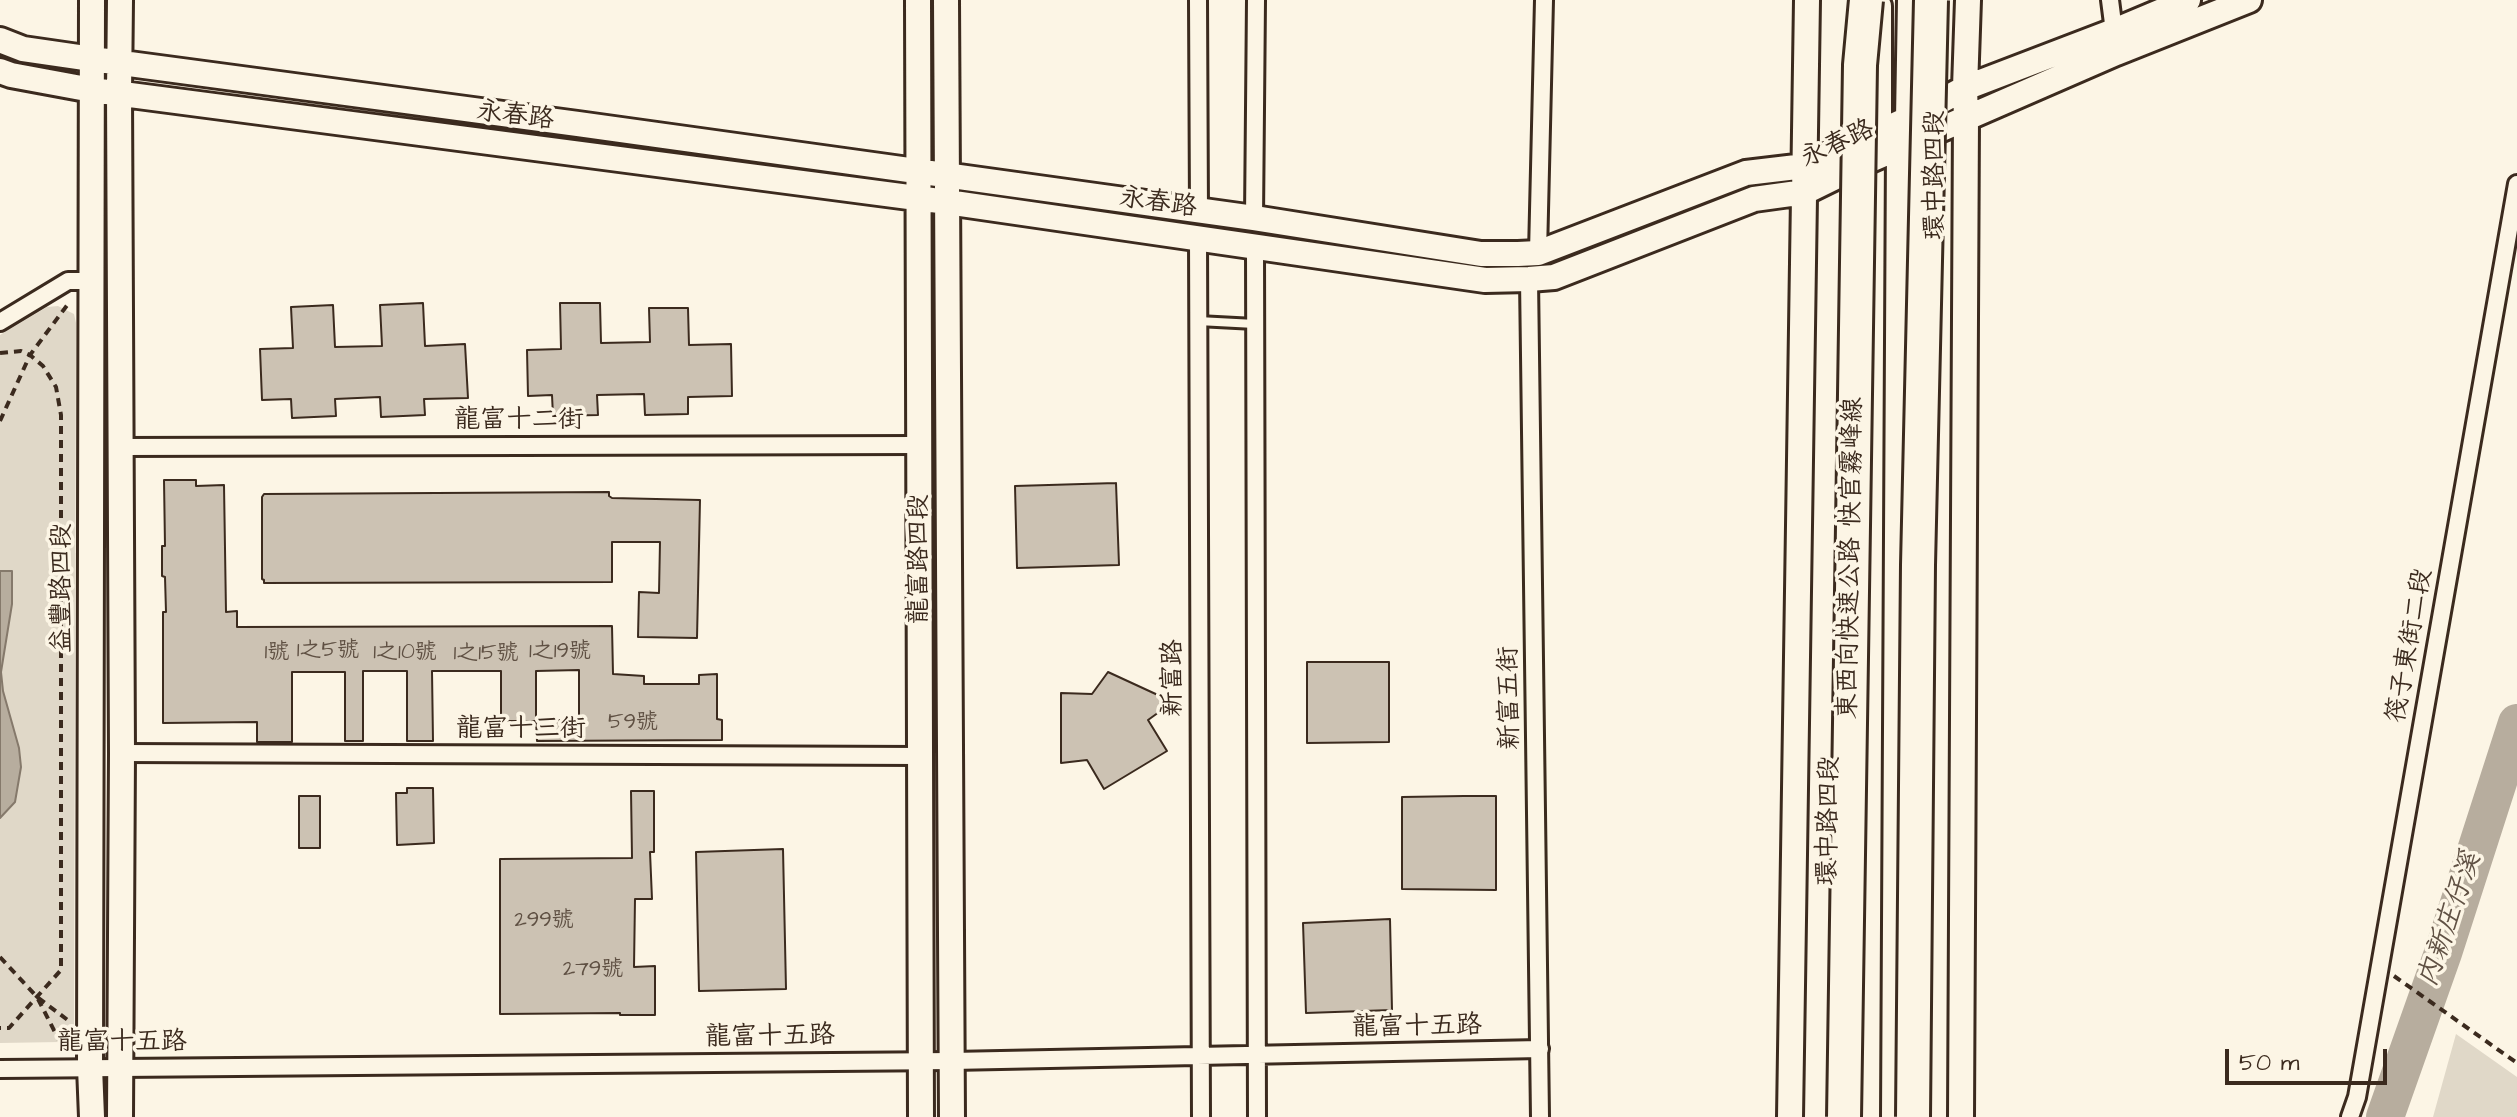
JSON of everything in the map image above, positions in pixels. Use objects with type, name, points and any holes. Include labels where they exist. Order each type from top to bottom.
[{"type":"highway","name":"東西向快速公路 快官霧峰線","points":[[1844,1117],[1860,65],[1866,0]]},
{"type":"highway","points":[[1913,1117],[1918,565],[1931,0]]},
{"type":"street","name":"益豐路四段","points":[[92,0],[92,1117]]},
{"type":"street","points":[[120,0],[120,1117]]},
{"type":"street","name":"龍富路四段","points":[[918,0],[921,1117]]},
{"type":"street","name":"龍富路四段","points":[[946,0],[952,1117]]},
{"type":"street","points":[[1198,0],[1199,211]]},
{"type":"street","points":[[1254,218],[1256,0]]},
{"type":"street","points":[[1538,253],[1544,0]]},
{"type":"street","name":"環中路四段","points":[[1790,1117],[1807,0]]},
{"type":"street","name":"環中路四段","points":[[1853,1117],[1868,161],[1879,131],[1878,0]]},
{"type":"street","name":"環中路四段","points":[[1894,1117],[1899,148],[1908,119],[1910,0]]},
{"type":"street","name":"環中路四段","points":[[1961,1117],[1965,88],[1968,0]]},
{"type":"street","points":[[2110,0],[2115,42]]},
{"type":"street","name":"永春路","points":[[2188,0],[2115,42],[1966,118],[1805,192],[1754,199],[1554,277],[1529,279],[1485,280],[918,198],[4,78],[11,45],[92,59],[1254,218],[1481,254],[1538,253],[1746,173],[1805,166],[1908,119],[1965,88],[2115,42],[2249,0]]},
{"type":"street","name":"筏子東街二段","points":[[2350,1117],[2360,1081],[2517,184]]},
{"type":"street","name":"新富路","points":[[1198,238],[1201,1117]]},
{"type":"street","points":[[1255,248],[1257,1117]]},
{"type":"street","name":"新富五街","points":[[1529,279],[1540,1117]]},
{"type":"street","points":[[0,322],[68,281],[91,281]]},
{"type":"street","name":"龍富十二街","points":[[120,447],[919,445]]},
{"type":"street","name":"龍富十三街","points":[[122,753],[920,756]]},
{"type":"street","name":"龍富十五路","points":[[0,1069],[952,1061],[1540,1049]]},
{"type":"lane","points":[[1198,321],[1256,324]]},
{"type":"path","points":[[0,421],[30,355],[68,304]]},
{"type":"path","points":[[0,353],[21,351],[43,366],[56,387],[61,415],[61,970],[9,1028],[0,1028]]},
{"type":"path","points":[[0,957],[37,997],[74,1024]]},
{"type":"path","points":[[2394,975],[2517,1063]]},
{"type":"path","points":[[37,997],[60,1042]]},
{"type":"shaded area","points":[[58,306],[74,314],[76,323],[74,1024],[72,1034],[60,1042],[0,1043],[0,335],[47,307]]},
{"type":"shaded area","points":[[0,571],[12,571],[12,604],[1,672],[21,767],[15,802],[0,818]]},
{"type":"shaded area","points":[[2456,1034],[2517,1077],[2517,1117],[2433,1117]]},
{"type":"building","points":[[423,303],[425,346],[465,344],[468,398],[424,399],[425,415],[381,417],[380,397],[335,399],[336,416],[292,418],[291,399],[262,400],[260,349],[293,348],[291,307],[333,305],[335,347],[382,346],[380,305]]},
{"type":"building","points":[[560,303],[600,303],[601,343],[650,342],[649,308],[688,308],[689,345],[731,344],[732,396],[688,397],[688,414],[645,415],[644,394],[597,395],[598,415],[553,416],[552,395],[528,396],[527,350],[561,349]]},
{"type":"building","points":[[164,480],[196,480],[196,486],[224,485],[226,612],[237,611],[237,627],[612,626],[613,674],[644,676],[644,684],[699,684],[699,675],[717,674],[717,719],[722,720],[722,740],[537,741],[536,720],[501,721],[501,671],[432,671],[433,741],[407,741],[407,671],[363,671],[363,741],[345,741],[345,672],[292,672],[292,742],[257,742],[257,722],[163,723],[163,612],[166,612],[165,577],[162,576]],"holes":[[[579,670],[579,720],[536,720],[536,671]]]},
{"type":"building","points":[[1116,483],[1119,565],[1017,568],[1015,486]]},
{"type":"building","points":[[609,492],[612,498],[700,500],[697,638],[638,637],[639,592],[659,593],[660,542],[612,542],[612,582],[264,583],[262,579],[264,494]]},
{"type":"building","points":[[1307,662],[1389,662],[1389,742],[1307,743]]},
{"type":"building","points":[[1108,672],[1173,702],[1148,720],[1167,751],[1104,789],[1087,760],[1061,763],[1061,693],[1092,694]]},
{"type":"building","points":[[407,788],[433,788],[434,843],[397,845],[396,793],[407,793]]},
{"type":"building","points":[[631,791],[654,791],[654,852],[650,852],[652,899],[635,899],[634,967],[655,966],[655,1015],[500,1014],[500,859],[632,858]]},
{"type":"building","points":[[299,796],[320,796],[320,848],[299,848]]},
{"type":"building","points":[[1496,796],[1496,890],[1402,889],[1402,797]]},
{"type":"building","points":[[783,849],[786,989],[699,991],[696,852]]},
{"type":"building","points":[[1390,919],[1392,1010],[1306,1013],[1303,923]]},
{"type":"waterway","name":"內新庄仔溪","points":[[2385,1117],[2443,953],[2517,723]]}]
